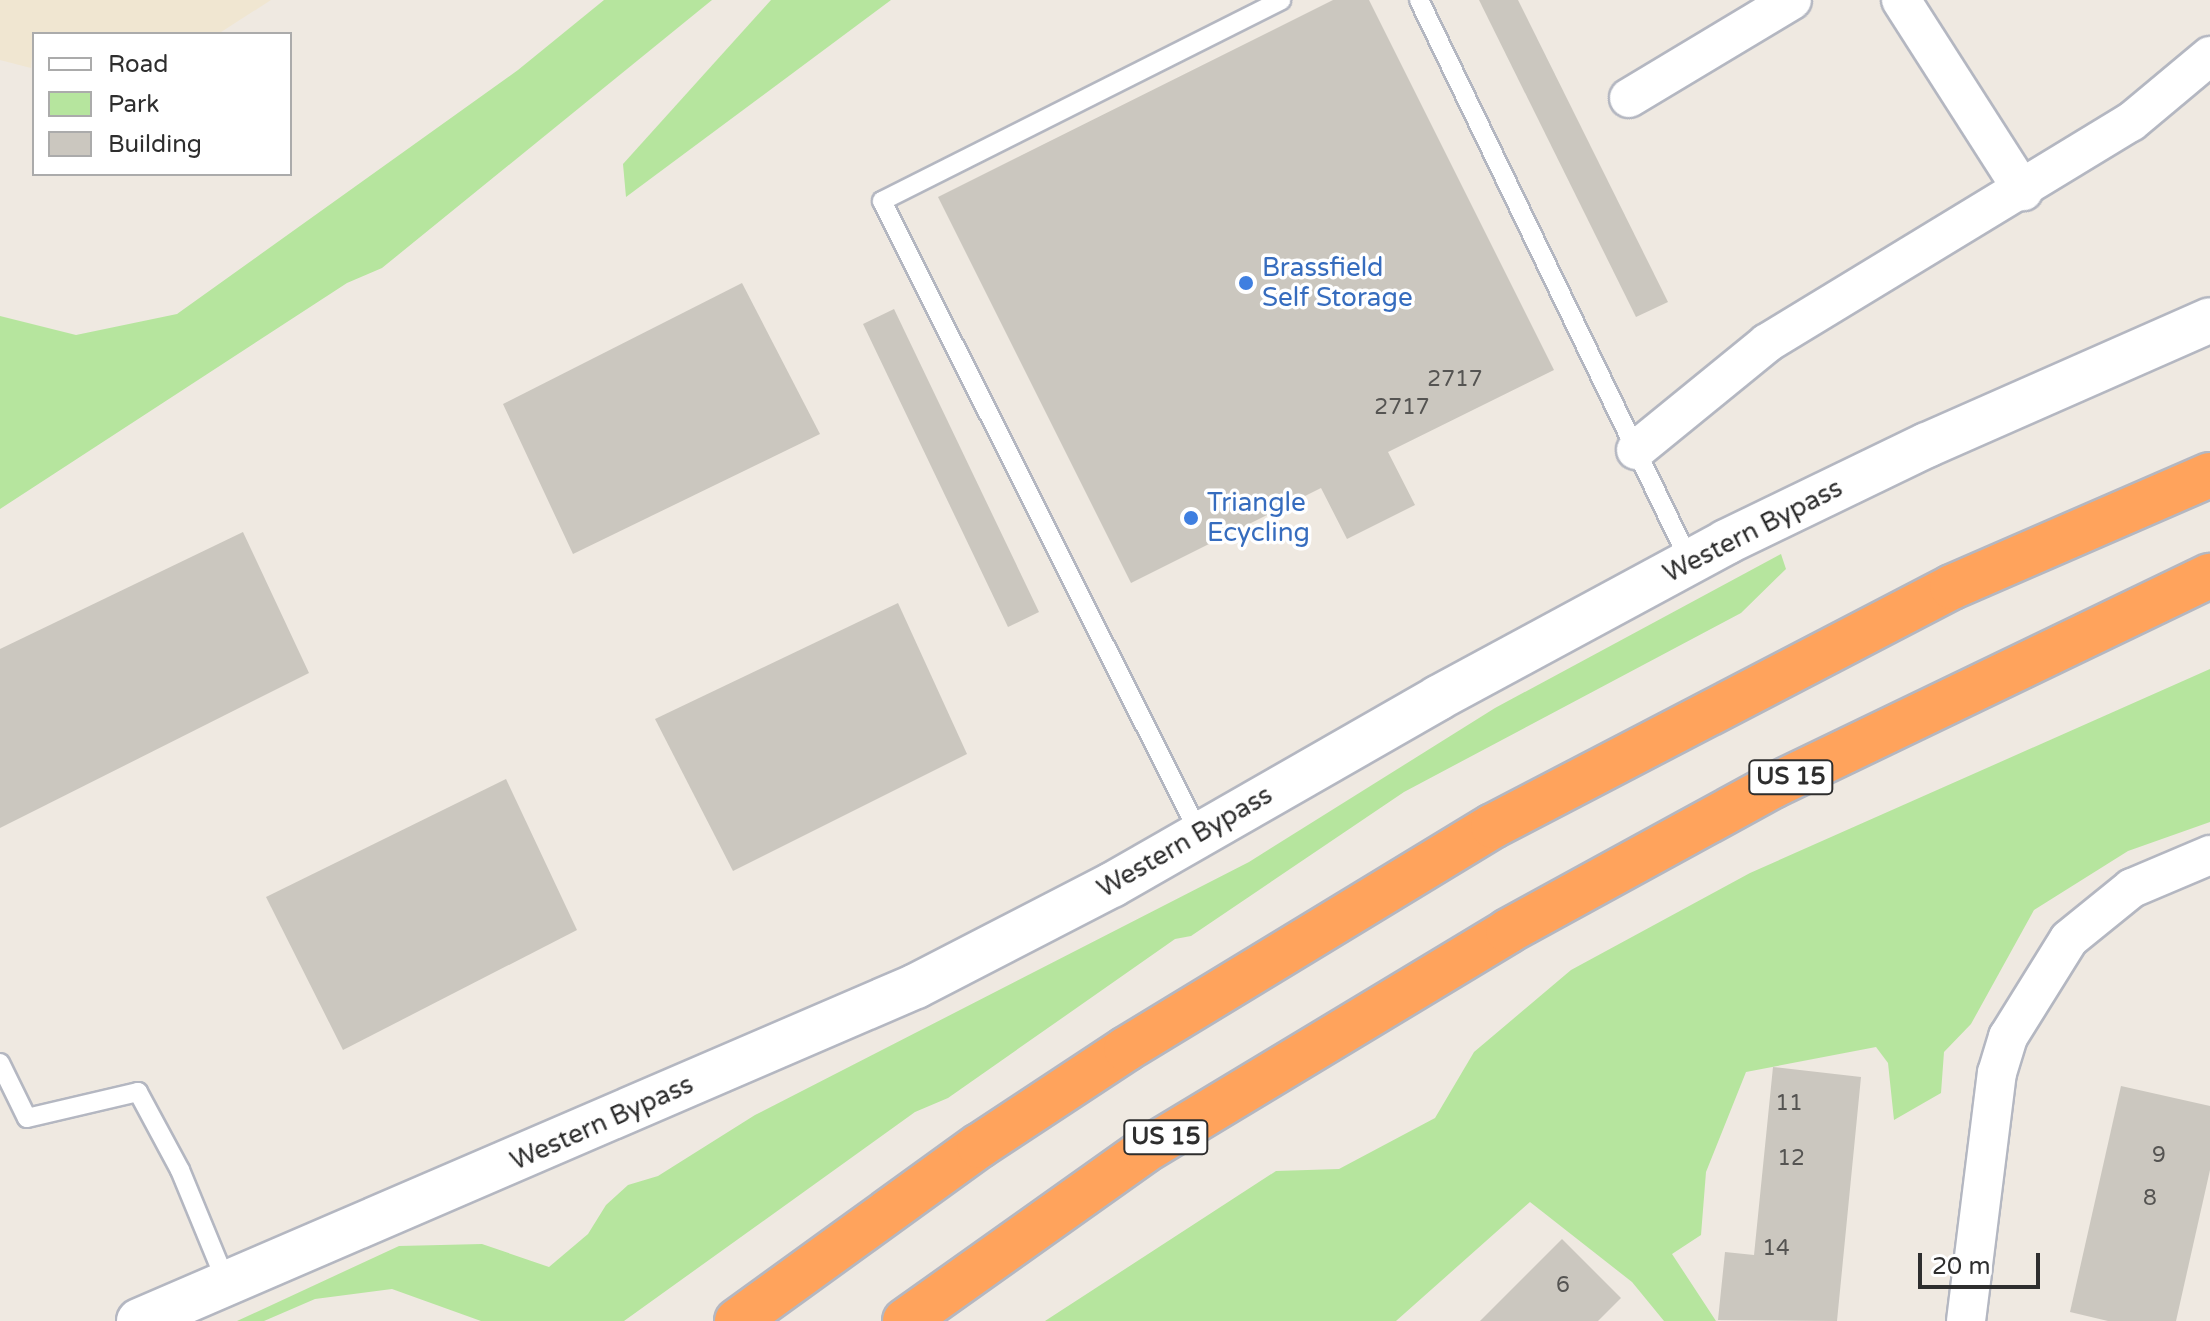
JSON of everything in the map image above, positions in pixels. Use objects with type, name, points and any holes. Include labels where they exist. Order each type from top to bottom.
[{"type":"highway","points":[[737,1321],[979,1146],[1114,1057],[1493,826],[1952,587],[2210,475]]},
{"type":"highway","name":"US 15","points":[[905,1321],[1144,1151],[1508,931],[1773,786],[2210,576]]},
{"type":"street","points":[[1629,98],[1792,0]]},
{"type":"street","points":[[1901,0],[2023,191]]},
{"type":"street","points":[[1636,450],[1767,343],[2023,191],[2131,122],[2210,56]]},
{"type":"street","name":"Western Bypass","points":[[139,1321],[916,986],[1200,835],[1690,562],[1927,445],[2210,320]]},
{"type":"street","points":[[1966,1321],[1997,1073],[2008,1037],[2069,939],[2132,888],[2210,855]]},
{"type":"lane","points":[[1200,835],[882,201],[1281,0]]},
{"type":"lane","points":[[1419,0],[1690,562]]},
{"type":"lane","points":[[0,1063],[27,1118],[138,1092],[180,1170],[227,1284]]},
{"type":"shaded area","points":[[0,0],[271,0],[221,32],[32,32],[31,68],[0,60]]},
{"type":"green space","points":[[604,0],[712,0],[382,268],[347,283],[0,509],[0,316],[76,335],[177,314],[518,70]]},
{"type":"green space","points":[[771,0],[891,0],[626,197],[623,164]]},
{"type":"green space","points":[[1781,554],[1786,569],[1741,613],[1404,792],[1191,936],[1175,939],[948,1098],[915,1112],[624,1321],[481,1321],[392,1289],[315,1299],[264,1321],[237,1321],[399,1246],[482,1244],[549,1267],[588,1234],[606,1205],[628,1185],[658,1176],[755,1115],[1249,862],[1495,708]]},
{"type":"green space","points":[[2210,669],[2210,822],[2128,851],[2034,910],[1971,1024],[1944,1052],[1941,1093],[1894,1120],[1888,1063],[1876,1047],[1746,1072],[1706,1172],[1701,1235],[1672,1254],[1716,1321],[1664,1321],[1632,1282],[1530,1202],[1396,1321],[1045,1321],[1276,1171],[1339,1169],[1435,1118],[1474,1052],[1571,970],[1750,873]]},
{"type":"building","name":"Brassfield Self Storage","points":[[1333,0],[1369,0],[1554,370],[1388,452],[1415,505],[1347,539],[1321,488],[1131,583],[938,197]]},
{"type":"building","points":[[1479,0],[1518,0],[1668,302],[1636,317]]},
{"type":"building","points":[[742,283],[820,434],[573,554],[503,404]]},
{"type":"building","points":[[894,309],[1039,612],[1008,627],[863,324]]},
{"type":"building","points":[[243,532],[309,673],[0,828],[0,649]]},
{"type":"building","points":[[898,603],[967,754],[733,871],[655,719]]},
{"type":"building","points":[[506,779],[577,930],[343,1050],[266,897]]},
{"type":"building","points":[[1773,1067],[1861,1077],[1837,1321],[1718,1320],[1725,1252],[1754,1255]]},
{"type":"building","points":[[2121,1086],[2210,1106],[2210,1170],[2176,1321],[2108,1321],[2070,1312]]},
{"type":"building","points":[[1562,1239],[1621,1298],[1598,1321],[1480,1321]]},
{"type":"place","name":"Brassfield Self Storage","points":[[1246,283]]},
{"type":"place","name":"Triangle Ecycling","points":[[1191,518]]}]
